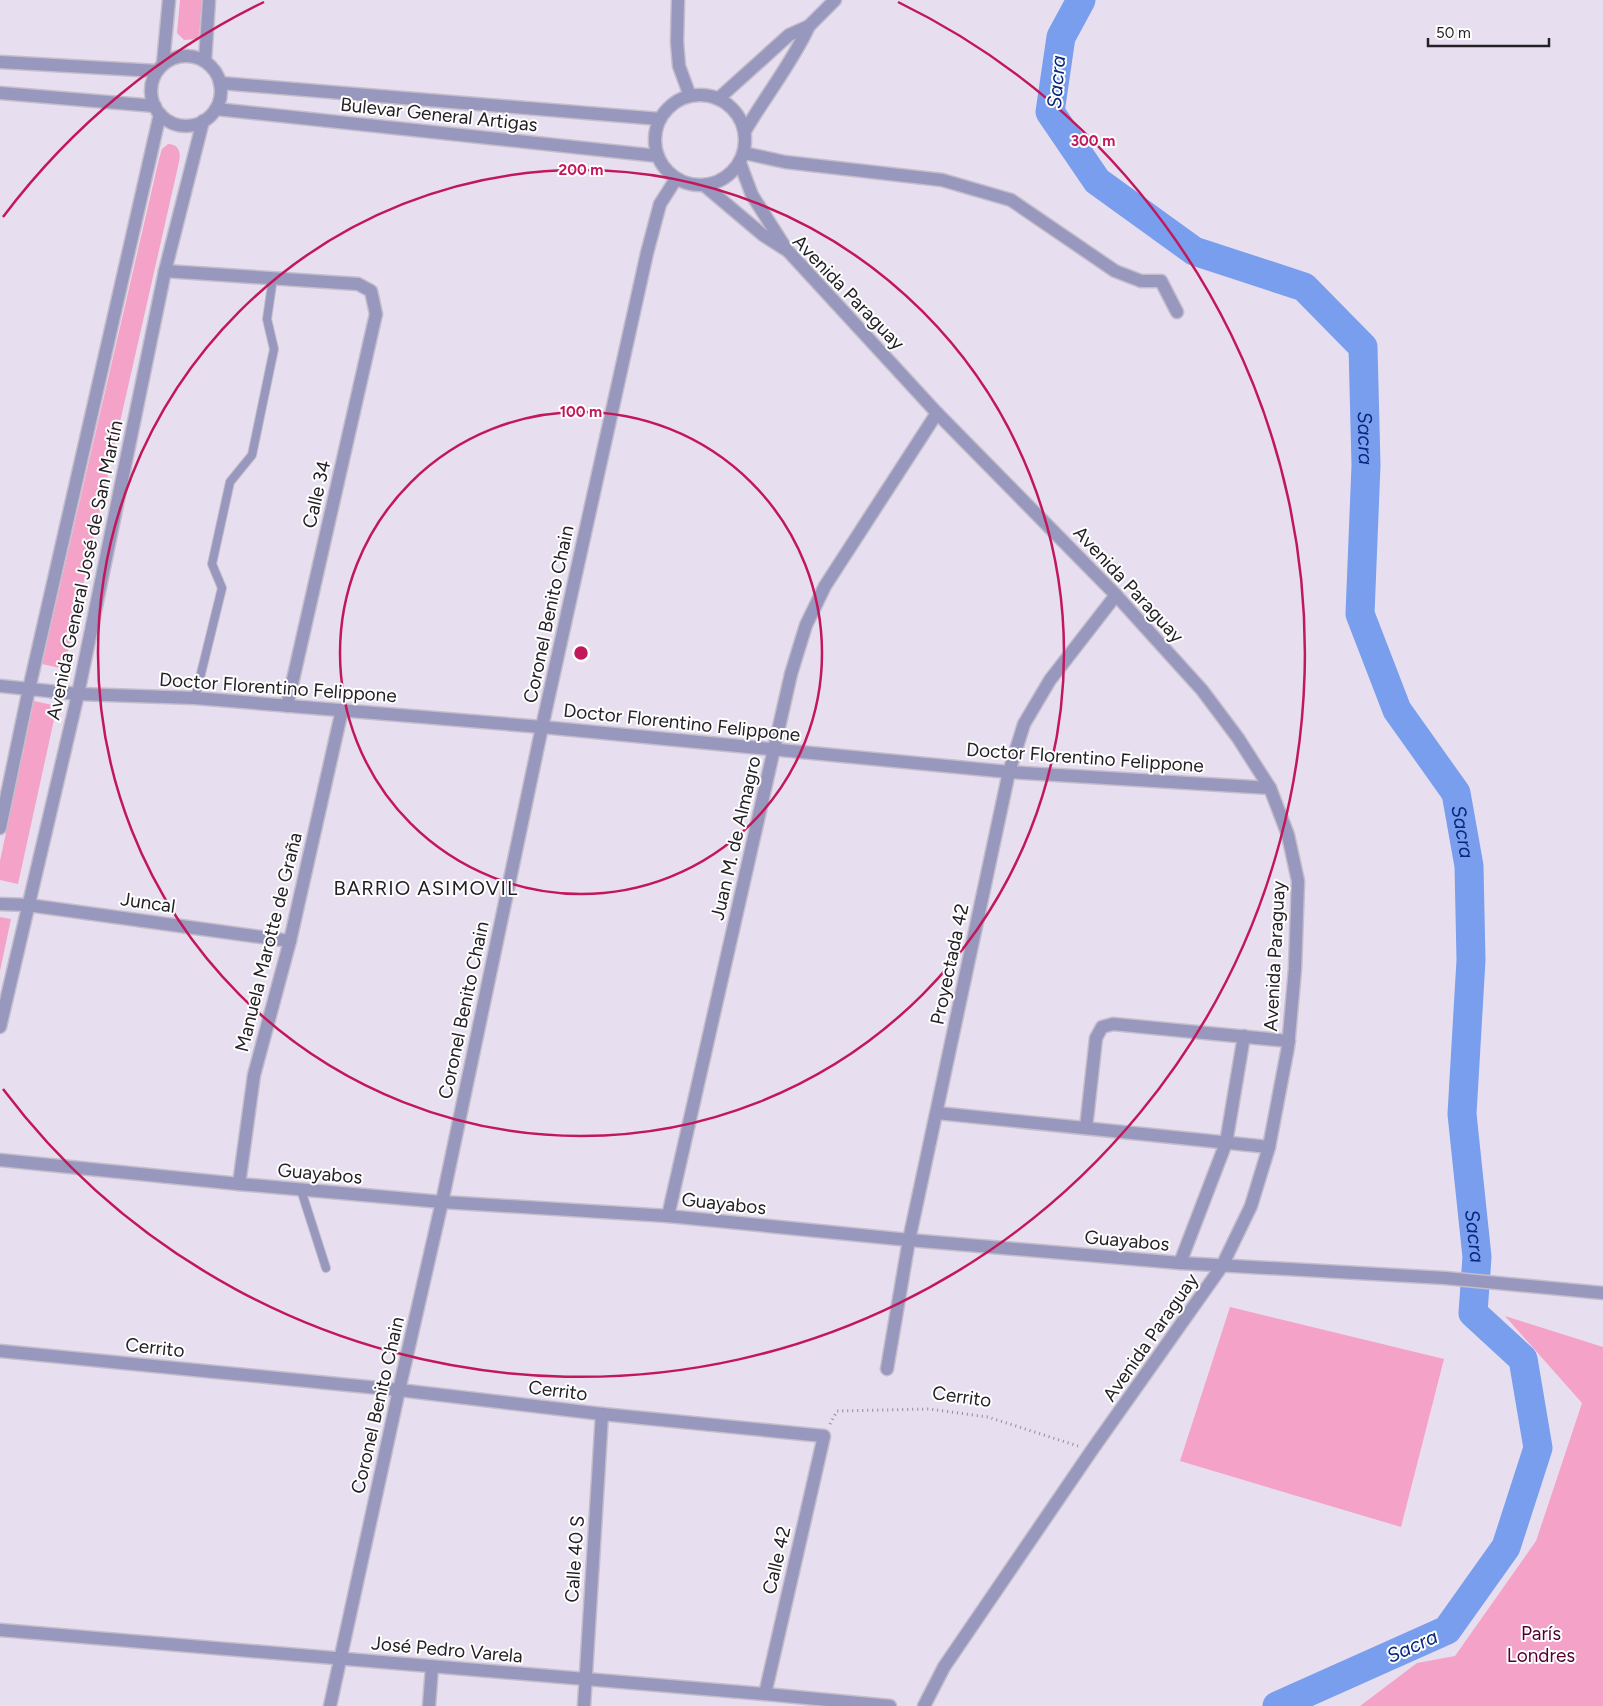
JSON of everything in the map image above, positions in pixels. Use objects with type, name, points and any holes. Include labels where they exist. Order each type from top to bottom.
[{"type":"street","points":[[0,62],[160,68],[170,59],[179,56],[197,57],[205,61],[217,74],[220,83],[219,101],[216,109],[203,121],[194,125],[176,124],[158,110],[152,98],[151,88],[160,68],[168,0]]},
{"type":"street","points":[[205,61],[209,0]]},
{"type":"street","points":[[678,0],[677,42],[680,66],[690,96]]},
{"type":"street","points":[[745,131],[760,105],[789,65],[809,26],[835,0]]},
{"type":"street","points":[[718,99],[789,35],[809,26]]},
{"type":"street","name":"Bulevar General Artigas","points":[[220,83],[660,119]]},
{"type":"street","points":[[0,93],[158,110]]},
{"type":"street","points":[[690,96],[709,96],[718,99],[728,104],[741,121],[745,131],[746,142],[742,158],[733,172],[725,179],[704,186],[684,183],[668,173],[658,156],[655,137],[660,119],[673,104],[690,96]]},
{"type":"street","name":"Bulevar General Artigas","points":[[216,109],[658,156]]},
{"type":"street","name":"Avenida General José de San Martín","points":[[0,828],[29,689],[158,110]]},
{"type":"street","name":"Avenida General José de San Martín","points":[[0,1027],[78,694],[165,271],[203,121]]},
{"type":"street","points":[[742,158],[752,195],[788,251]]},
{"type":"street","points":[[742,158],[942,180],[1011,200],[1115,271],[1141,281],[1161,281],[1177,312]]},
{"type":"street","name":"Coronel Benito Chain","points":[[330,1706],[442,1202],[542,727],[654,222],[660,204],[676,179]]},
{"type":"street","name":"Avenida Paraguay","points":[[704,186],[764,235],[788,251],[937,413],[1116,595],[1202,690],[1238,738],[1270,788],[1288,836],[1298,881],[1295,969],[1289,1041],[1269,1147],[1251,1206],[1222,1266],[1092,1450],[944,1667],[924,1706]]},
{"type":"street","points":[[165,271],[273,278]]},
{"type":"street","name":"Calle 34","points":[[273,278],[358,284],[371,291],[376,314],[288,706]]},
{"type":"street","name":"Juan M. de Almagro","points":[[668,1216],[794,666],[806,625],[825,586],[937,413]]},
{"type":"street","name":"Proyectada 42","points":[[887,1369],[909,1240],[1009,772],[1024,724],[1050,680],[1116,595]]},
{"type":"street","name":"Doctor Florentino Felippone","points":[[0,686],[78,694],[195,698],[542,727],[1009,772],[1270,788]]},
{"type":"street","name":"Manuela Marotte de Graña","points":[[239,1184],[254,1075],[290,941],[342,710]]},
{"type":"street","name":"Juncal","points":[[0,904],[28,905],[290,941]]},
{"type":"street","points":[[1086,1128],[1096,1038],[1102,1027],[1113,1024],[1289,1041]]},
{"type":"street","points":[[1180,1263],[1226,1143],[1244,1036]]},
{"type":"street","points":[[937,1112],[1269,1147]]},
{"type":"street","name":"Guayabos","points":[[0,1160],[442,1202],[668,1216],[909,1240],[1180,1263],[1445,1278],[1599,1294]]},
{"type":"street","name":"Cerrito","points":[[0,1351],[399,1390],[602,1414],[824,1436]]},
{"type":"street","name":"Calle 40 S","points":[[584,1706],[602,1414]]},
{"type":"street","name":"Calle 42","points":[[765,1694],[824,1436]]},
{"type":"street","name":"José Pedro Varela","points":[[0,1630],[890,1706]]},
{"type":"street","points":[[429,1706],[432,1666]]},
{"type":"lane","points":[[195,698],[222,588],[212,564],[230,482],[252,455],[274,349],[268,319],[273,278]]},
{"type":"lane","points":[[301,1190],[326,1268]]},
{"type":"path","name":"Cerrito","points":[[824,1436],[837,1410],[929,1409],[988,1418],[1092,1450]]},
{"type":"green space","points":[[180,0],[202,0],[197,39],[184,40],[177,33]]},
{"type":"green space","points":[[168,144],[177,147],[180,155],[179,162],[64,669],[42,664],[159,159],[162,149]]},
{"type":"green space","points":[[34,701],[57,706],[18,884],[0,880],[0,861]]},
{"type":"green space","points":[[0,917],[11,919],[0,971]]},
{"type":"green space","points":[[1230,1307],[1444,1359],[1401,1527],[1180,1461]]},
{"type":"green space","name":"París Londres","points":[[1505,1316],[1603,1347],[1603,1706],[1360,1706],[1417,1663],[1455,1656],[1536,1541],[1582,1403]]},
{"type":"waterway","name":"Sacra","points":[[1081,0],[1061,37],[1050,112],[1097,181],[1194,251],[1304,287],[1363,347],[1366,465],[1360,614],[1397,710],[1456,793],[1469,866],[1471,960],[1462,1114],[1477,1257],[1473,1313],[1523,1359],[1538,1448],[1506,1547],[1447,1630],[1277,1706]]},
{"type":"district","name":"BARRIO ASIMOVIL","points":[[426,888]]}]
